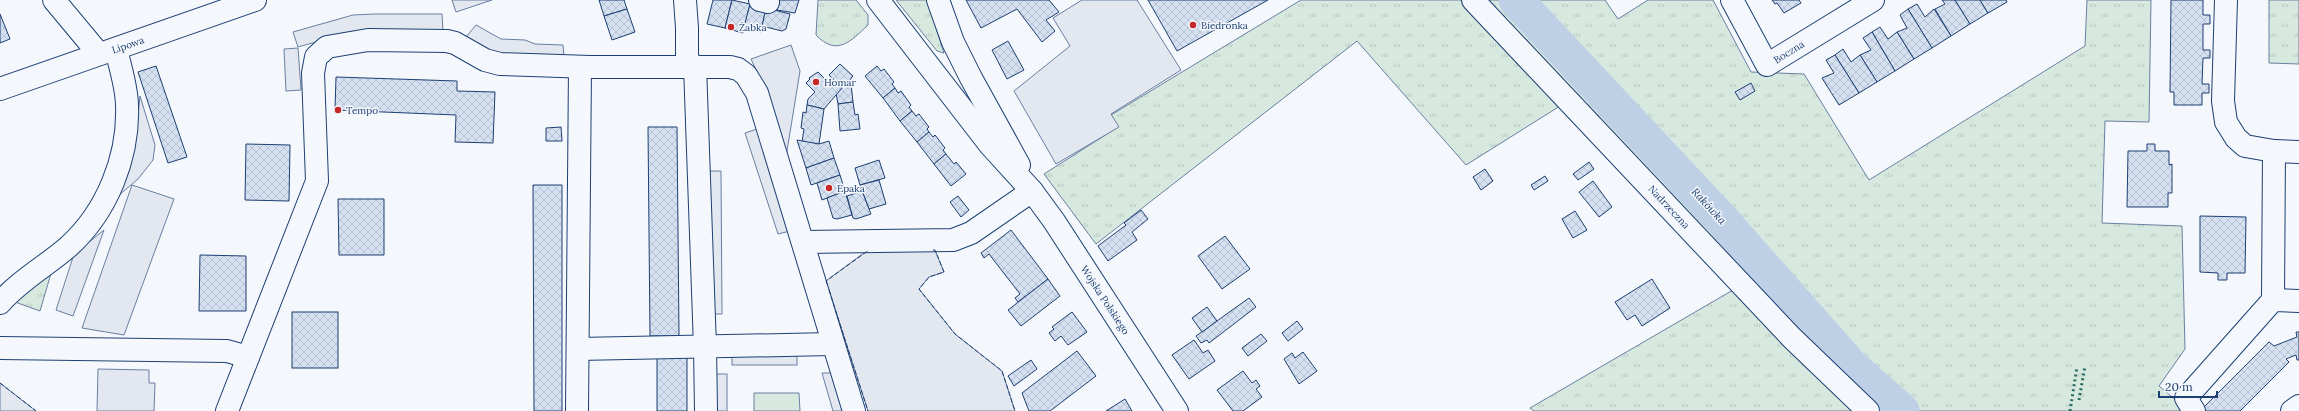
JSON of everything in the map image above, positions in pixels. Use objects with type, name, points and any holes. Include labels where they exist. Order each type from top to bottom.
[{"type":"street","points":[[0,303],[42,266],[68,246],[94,218],[114,181],[122,158],[126,136],[127,105],[108,52],[54,0]]},
{"type":"street","name":"Lipowa","points":[[0,89],[255,0]]},
{"type":"street","points":[[685,0],[691,66],[705,347],[706,411]]},
{"type":"street","name":"Wojska Polskiego","points":[[878,0],[990,145],[1032,190]]},
{"type":"street","name":"Wojska Polskiego","points":[[938,0],[953,42],[1032,190],[1177,411]]},
{"type":"street","name":"Nadrzeczna","points":[[1473,0],[1792,338],[1868,411]]},
{"type":"street","name":"Boczna","points":[[1732,0],[1767,65],[1873,0]]},
{"type":"street","points":[[2226,0],[2223,101],[2226,122],[2236,138],[2245,146],[2274,151],[2299,152]]},
{"type":"street","points":[[227,411],[317,181],[313,73],[316,57],[327,47],[368,40],[447,41],[455,43],[485,60],[500,64],[580,67],[691,66],[738,69],[750,81],[757,94],[804,242],[832,344],[854,411]]},
{"type":"street","points":[[577,411],[580,67]]},
{"type":"street","points":[[2194,411],[2186,398],[2273,300],[2274,151]]},
{"type":"street","points":[[804,242],[953,240],[971,233],[1032,190]]},
{"type":"street","points":[[2273,300],[2299,301]]},
{"type":"street","points":[[578,349],[832,344]]},
{"type":"street","points":[[0,348],[227,351],[248,357]]},
{"type":"street","points":[[2292,411],[2299,406]]},
{"type":"green space","points":[[818,0],[856,0],[868,15],[868,25],[850,41],[844,44],[837,46],[824,42],[816,35]]},
{"type":"green space","points":[[896,0],[927,0],[944,53],[937,51]]},
{"type":"green space","points":[[1301,0],[1605,0],[1618,19],[1648,0],[1713,0],[1751,72],[1804,74],[1869,180],[2085,46],[2087,0],[2151,0],[2149,122],[2105,121],[2102,223],[2182,226],[2185,349],[2159,386],[2189,411],[1534,411],[1530,408],[1733,290],[1560,106],[1466,165],[1357,41],[1096,244],[1044,174],[1118,127],[1111,115]]},
{"type":"green space","points":[[2269,0],[2299,0],[2299,64],[2269,63]]},
{"type":"green space","points":[[52,270],[40,311],[15,302]]},
{"type":"green space","points":[[754,393],[799,393],[800,411],[754,411]]},
{"type":"shaded area","points":[[452,0],[492,0],[456,12]]},
{"type":"shaded area","points":[[1082,0],[1137,0],[1181,70],[1111,114],[1119,127],[1056,164],[1014,91],[1070,46],[1053,18]]},
{"type":"shaded area","points":[[442,14],[443,32],[345,34],[298,47],[293,32],[353,15]]},
{"type":"shaded area","points":[[476,25],[501,39],[525,40],[535,44],[563,45],[564,57],[495,55],[466,37]]},
{"type":"shaded area","points":[[791,45],[800,71],[786,157],[762,83],[751,59]]},
{"type":"shaded area","points":[[298,48],[301,90],[286,91],[284,49]]},
{"type":"shaded area","points":[[140,96],[155,145],[153,160],[138,179],[118,196],[135,146]]},
{"type":"shaded area","points":[[757,129],[790,231],[778,234],[745,133]]},
{"type":"shaded area","points":[[707,171],[721,171],[722,314],[708,314]]},
{"type":"shaded area","points":[[132,185],[174,199],[124,335],[82,328]]},
{"type":"shaded area","points":[[104,230],[73,316],[56,310],[74,254]]},
{"type":"shaded area","points":[[869,249],[935,250],[944,272],[929,277],[919,289],[955,334],[1002,371],[1015,411],[868,411],[826,281]]},
{"type":"shaded area","points":[[732,352],[797,352],[797,365],[732,365]]},
{"type":"shaded area","points":[[98,369],[149,370],[149,383],[155,383],[154,411],[97,411]]},
{"type":"shaded area","points":[[822,373],[835,373],[846,411],[833,411]]},
{"type":"shaded area","points":[[712,374],[727,374],[727,411],[712,411]]},
{"type":"shaded area","points":[[0,383],[36,411],[0,411]]},
{"type":"building","points":[[599,0],[624,0],[627,9],[604,16]]},
{"type":"building","points":[[713,0],[732,0],[725,28],[707,24]]},
{"type":"building","points":[[732,0],[750,4],[743,33],[725,28]]},
{"type":"building","points":[[773,0],[799,0],[795,13],[771,9]]},
{"type":"building","points":[[966,0],[1049,0],[1059,12],[1046,20],[1055,31],[1042,42],[1017,9],[981,28]]},
{"type":"building","name":"Biedronka","points":[[1148,0],[1268,0],[1177,51]]},
{"type":"building","points":[[1772,0],[1799,0],[1801,3],[1784,13],[1777,3],[1775,4]]},
{"type":"building","points":[[1942,0],[1955,0],[1970,24],[1951,36],[1935,9],[1945,4]]},
{"type":"building","points":[[1955,0],[1980,0],[1988,13],[1970,24]]},
{"type":"building","points":[[1980,0],[2006,0],[2007,2],[1988,13]]},
{"type":"building","points":[[2171,0],[2203,0],[2203,15],[2210,15],[2210,24],[2203,24],[2203,50],[2210,50],[2210,58],[2203,58],[2202,84],[2209,84],[2209,93],[2202,93],[2202,105],[2174,105],[2174,92],[2170,92]]},
{"type":"building","points":[[750,4],[766,8],[761,32],[744,27]]},
{"type":"building","points":[[1917,4],[1925,17],[1934,9],[1951,36],[1932,48],[1908,9]]},
{"type":"building","points":[[766,8],[790,14],[786,29],[782,31],[762,26]]},
{"type":"building","points":[[627,9],[635,32],[612,40],[604,16]]},
{"type":"building","points":[[1908,9],[1932,48],[1914,59],[1897,32],[1907,28],[1900,15]]},
{"type":"building","points":[[0,14],[10,39],[0,43]]},
{"type":"building","points":[[1880,27],[1888,39],[1897,32],[1914,59],[1895,71],[1872,32]]},
{"type":"building","points":[[1872,32],[1895,71],[1877,82],[1860,55],[1871,50],[1863,38]]},
{"type":"building","points":[[1008,41],[1024,70],[1007,79],[992,50]]},
{"type":"building","points":[[1843,49],[1851,62],[1860,55],[1877,82],[1859,93],[1835,55]]},
{"type":"building","points":[[1835,55],[1859,93],[1839,105],[1822,78],[1834,73],[1826,60]]},
{"type":"building","points":[[840,64],[853,76],[849,81],[851,84],[853,102],[838,104],[836,93],[842,88],[829,75]]},
{"type":"building","points":[[156,66],[187,157],[168,163],[138,72]]},
{"type":"building","points":[[877,66],[881,71],[884,69],[894,82],[892,84],[895,88],[883,98],[865,76]]},
{"type":"building","points":[[818,72],[830,84],[834,80],[842,88],[824,109],[807,105],[808,99],[815,92],[806,83],[810,79],[809,78]]},
{"type":"building","points":[[336,77],[457,81],[457,91],[495,92],[493,143],[455,142],[456,115],[335,110]]},
{"type":"building","points":[[1751,83],[1755,91],[1740,100],[1735,92]]},
{"type":"building","points":[[895,88],[898,93],[901,91],[911,105],[909,107],[912,111],[900,121],[883,98]]},
{"type":"building","points":[[853,102],[855,115],[858,114],[860,129],[840,131],[838,104]]},
{"type":"building","points":[[807,105],[824,109],[819,144],[802,142],[804,129],[801,128],[803,112],[806,113]]},
{"type":"building","points":[[912,111],[916,116],[919,114],[929,127],[927,129],[929,132],[917,142],[900,121]]},
{"type":"building","points":[[561,127],[562,141],[546,141],[546,128]]},
{"type":"building","points":[[648,127],[677,127],[679,336],[650,336]]},
{"type":"building","points":[[929,132],[933,137],[935,135],[945,148],[943,150],[946,154],[934,164],[917,142]]},
{"type":"building","points":[[797,140],[819,144],[829,141],[834,158],[806,168]]},
{"type":"building","points":[[246,144],[290,145],[289,201],[245,200]]},
{"type":"building","points":[[2147,144],[2155,144],[2155,151],[2169,151],[2169,165],[2172,164],[2172,193],[2168,193],[2168,207],[2127,207],[2128,151],[2147,151]]},
{"type":"building","points":[[946,154],[954,164],[956,162],[966,174],[951,186],[934,164]]},
{"type":"building","points":[[834,158],[840,175],[811,185],[806,168]]},
{"type":"building","points":[[879,160],[885,178],[860,185],[855,168]]},
{"type":"building","points":[[1589,162],[1594,169],[1578,180],[1573,174]]},
{"type":"building","points":[[1485,169],[1493,181],[1481,190],[1473,177]]},
{"type":"building","points":[[840,175],[845,191],[822,200],[817,183]]},
{"type":"building","points":[[1545,176],[1548,181],[1534,190],[1531,185]]},
{"type":"building","points":[[879,180],[886,204],[869,209],[860,185]]},
{"type":"building","points":[[1593,181],[1612,207],[1599,217],[1579,192]]},
{"type":"building","points":[[533,185],[562,185],[562,411],[534,411]]},
{"type":"building","points":[[845,191],[852,215],[837,219],[833,218],[827,198]]},
{"type":"building","points":[[862,191],[871,214],[856,219],[853,218],[847,196]]},
{"type":"building","points":[[958,196],[969,210],[961,217],[950,202]]},
{"type":"building","points":[[338,199],[384,199],[384,255],[339,255]]},
{"type":"building","points":[[1141,210],[1148,219],[1132,232],[1137,240],[1108,261],[1098,246],[1126,225],[1124,223]]},
{"type":"building","points":[[1575,211],[1587,230],[1573,238],[1562,219]]},
{"type":"building","points":[[2200,216],[2246,217],[2245,273],[2227,273],[2227,280],[2218,280],[2218,273],[2200,272]]},
{"type":"building","points":[[1011,230],[1048,279],[1018,302],[1015,298],[1020,294],[989,254],[984,258],[981,253]]},
{"type":"building","points":[[1225,236],[1250,269],[1222,289],[1198,256]]},
{"type":"building","points":[[200,255],[246,256],[246,311],[199,311]]},
{"type":"building","points":[[1048,279],[1060,296],[1021,326],[1008,310]]},
{"type":"building","points":[[1652,279],[1670,308],[1642,326],[1635,315],[1627,320],[1615,302]]},
{"type":"building","points":[[1249,298],[1256,307],[1209,343],[1207,340],[1201,343],[1196,336]]},
{"type":"building","points":[[1207,307],[1217,321],[1202,332],[1192,318]]},
{"type":"building","points":[[292,312],[338,312],[338,368],[292,368]]},
{"type":"building","points":[[1072,312],[1087,332],[1068,345],[1061,336],[1055,341],[1049,333],[1054,329],[1052,327]]},
{"type":"building","points":[[1297,321],[1303,329],[1288,341],[1282,333]]},
{"type":"building","points":[[2296,332],[2299,332],[2299,360],[2297,360],[2296,355],[2286,359],[2289,362],[2240,411],[2205,411],[2202,409],[2269,342],[2274,346],[2297,337]]},
{"type":"building","points":[[1261,334],[1267,341],[1248,356],[1242,348]]},
{"type":"building","points":[[1194,340],[1203,353],[1208,350],[1215,361],[1189,379],[1172,355]]},
{"type":"building","points":[[1077,351],[1096,376],[1050,411],[1029,411],[1022,393]]},
{"type":"building","points":[[1303,352],[1317,371],[1299,384],[1284,359],[1292,353],[1295,358]]},
{"type":"building","points":[[687,354],[687,411],[657,411],[657,355]]},
{"type":"building","points":[[1031,360],[1037,369],[1014,386],[1008,376]]},
{"type":"building","points":[[1243,371],[1252,383],[1256,380],[1260,386],[1256,389],[1262,397],[1243,411],[1233,411],[1217,390]]},
{"type":"building","points":[[1125,399],[1132,411],[1106,411]]},
{"type":"waterway","name":"Rakówka","points":[[1516,0],[1723,221],[1852,367],[1902,411]]},
{"type":"hedge","points":[[2079,400],[2085,366]]},
{"type":"hedge","points":[[2070,411],[2077,367]]},
{"type":"fence","points":[[827,284],[826,281],[869,250]]},
{"type":"fence","points":[[933,250],[935,250],[944,272],[929,277],[919,289],[955,334],[1002,371],[1015,411]]},
{"type":"fence","points":[[829,290],[868,411]]},
{"type":"fence","points":[[0,383],[36,411]]},
{"type":"place","name":"Biedronka","points":[[1193,25]]},
{"type":"place","name":"Żabka","points":[[731,27]]},
{"type":"place","name":"Homar","points":[[816,82]]},
{"type":"place","name":"Tempo","points":[[338,110]]},
{"type":"place","name":"Epaka","points":[[829,188]]}]
